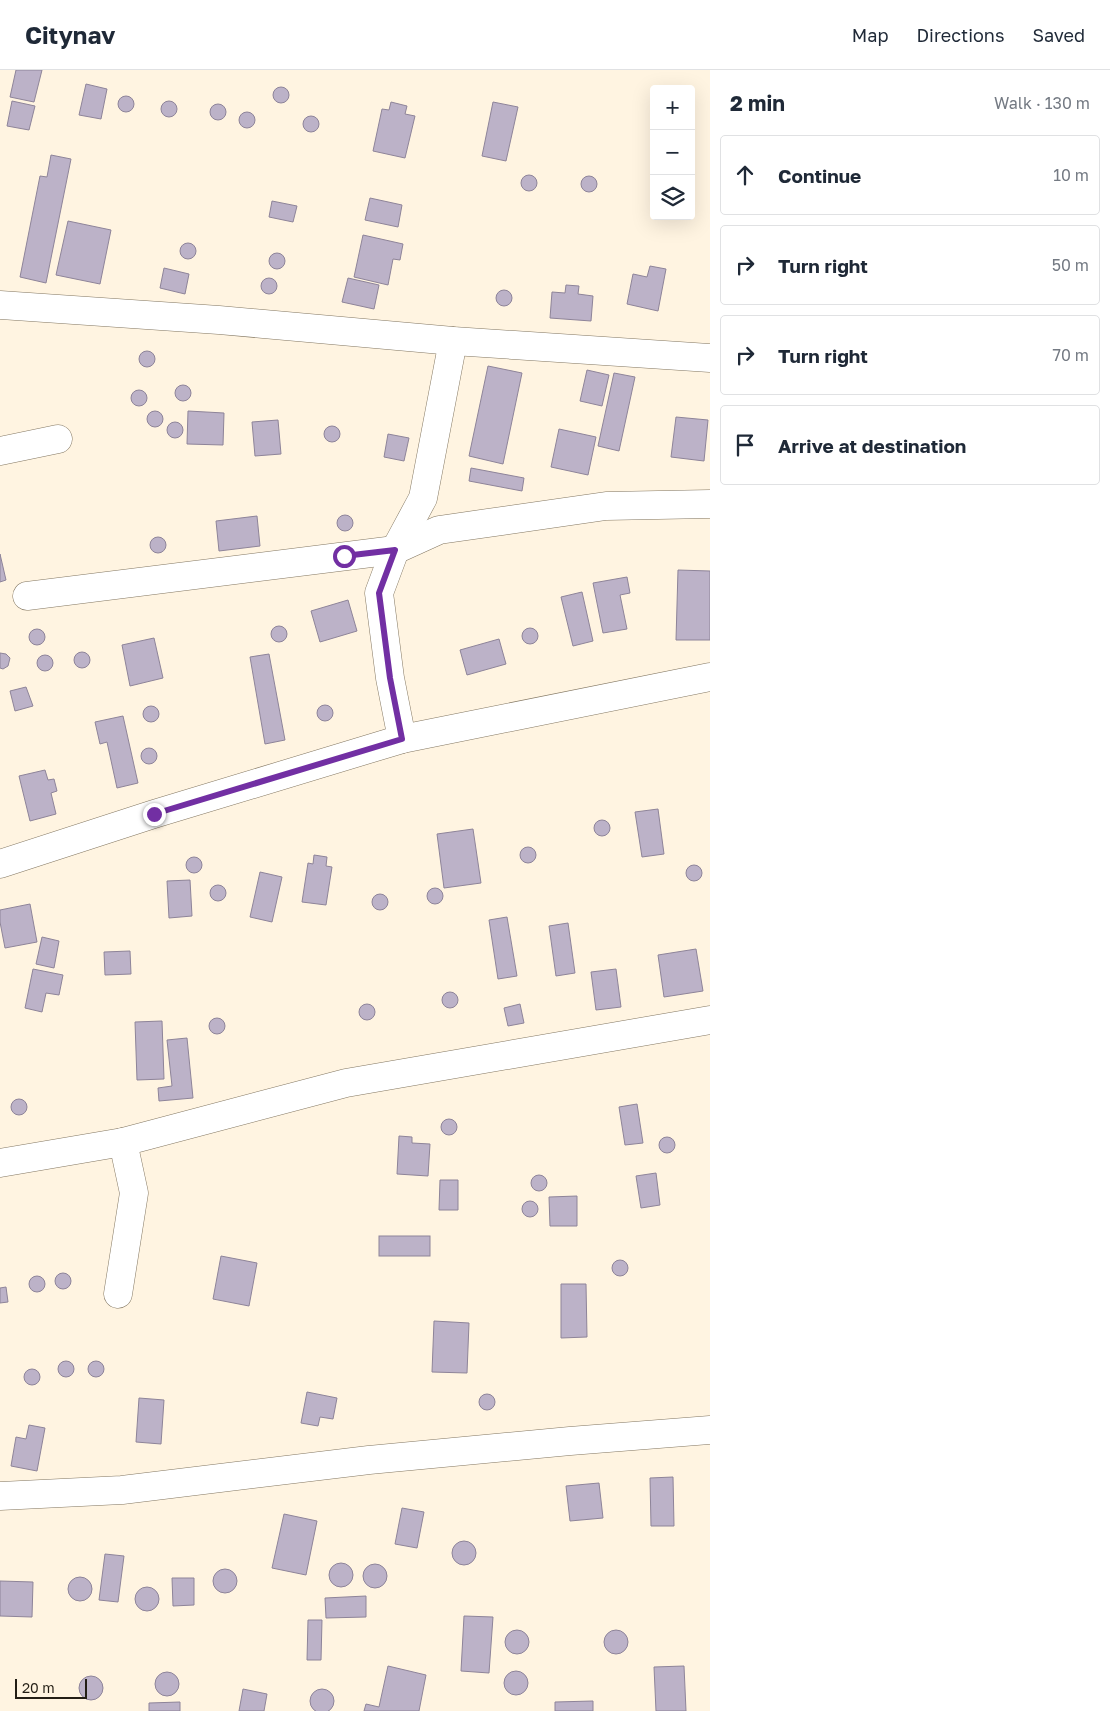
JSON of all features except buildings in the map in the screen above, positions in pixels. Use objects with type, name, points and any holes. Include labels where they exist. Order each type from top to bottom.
[{"type":"street","points":[[0,305],[219,320],[453,341],[710,358]]},
{"type":"street","points":[[402,739],[390,678],[379,593],[395,550],[423,498],[453,341]]},
{"type":"street","points":[[0,451],[58,439]]},
{"type":"street","points":[[27,596],[395,550],[439,530],[606,506],[710,504]]},
{"type":"street","points":[[0,864],[154,814],[402,739],[710,678]]},
{"type":"street","points":[[0,1163],[123,1142],[346,1083],[710,1020]]},
{"type":"street","points":[[118,1294],[134,1193],[123,1142]]},
{"type":"street","points":[[0,1496],[122,1490],[369,1460],[710,1430]]},
{"type":"route","points":[[154,814],[402,739],[390,678],[379,593],[395,550],[344,556]]}]
